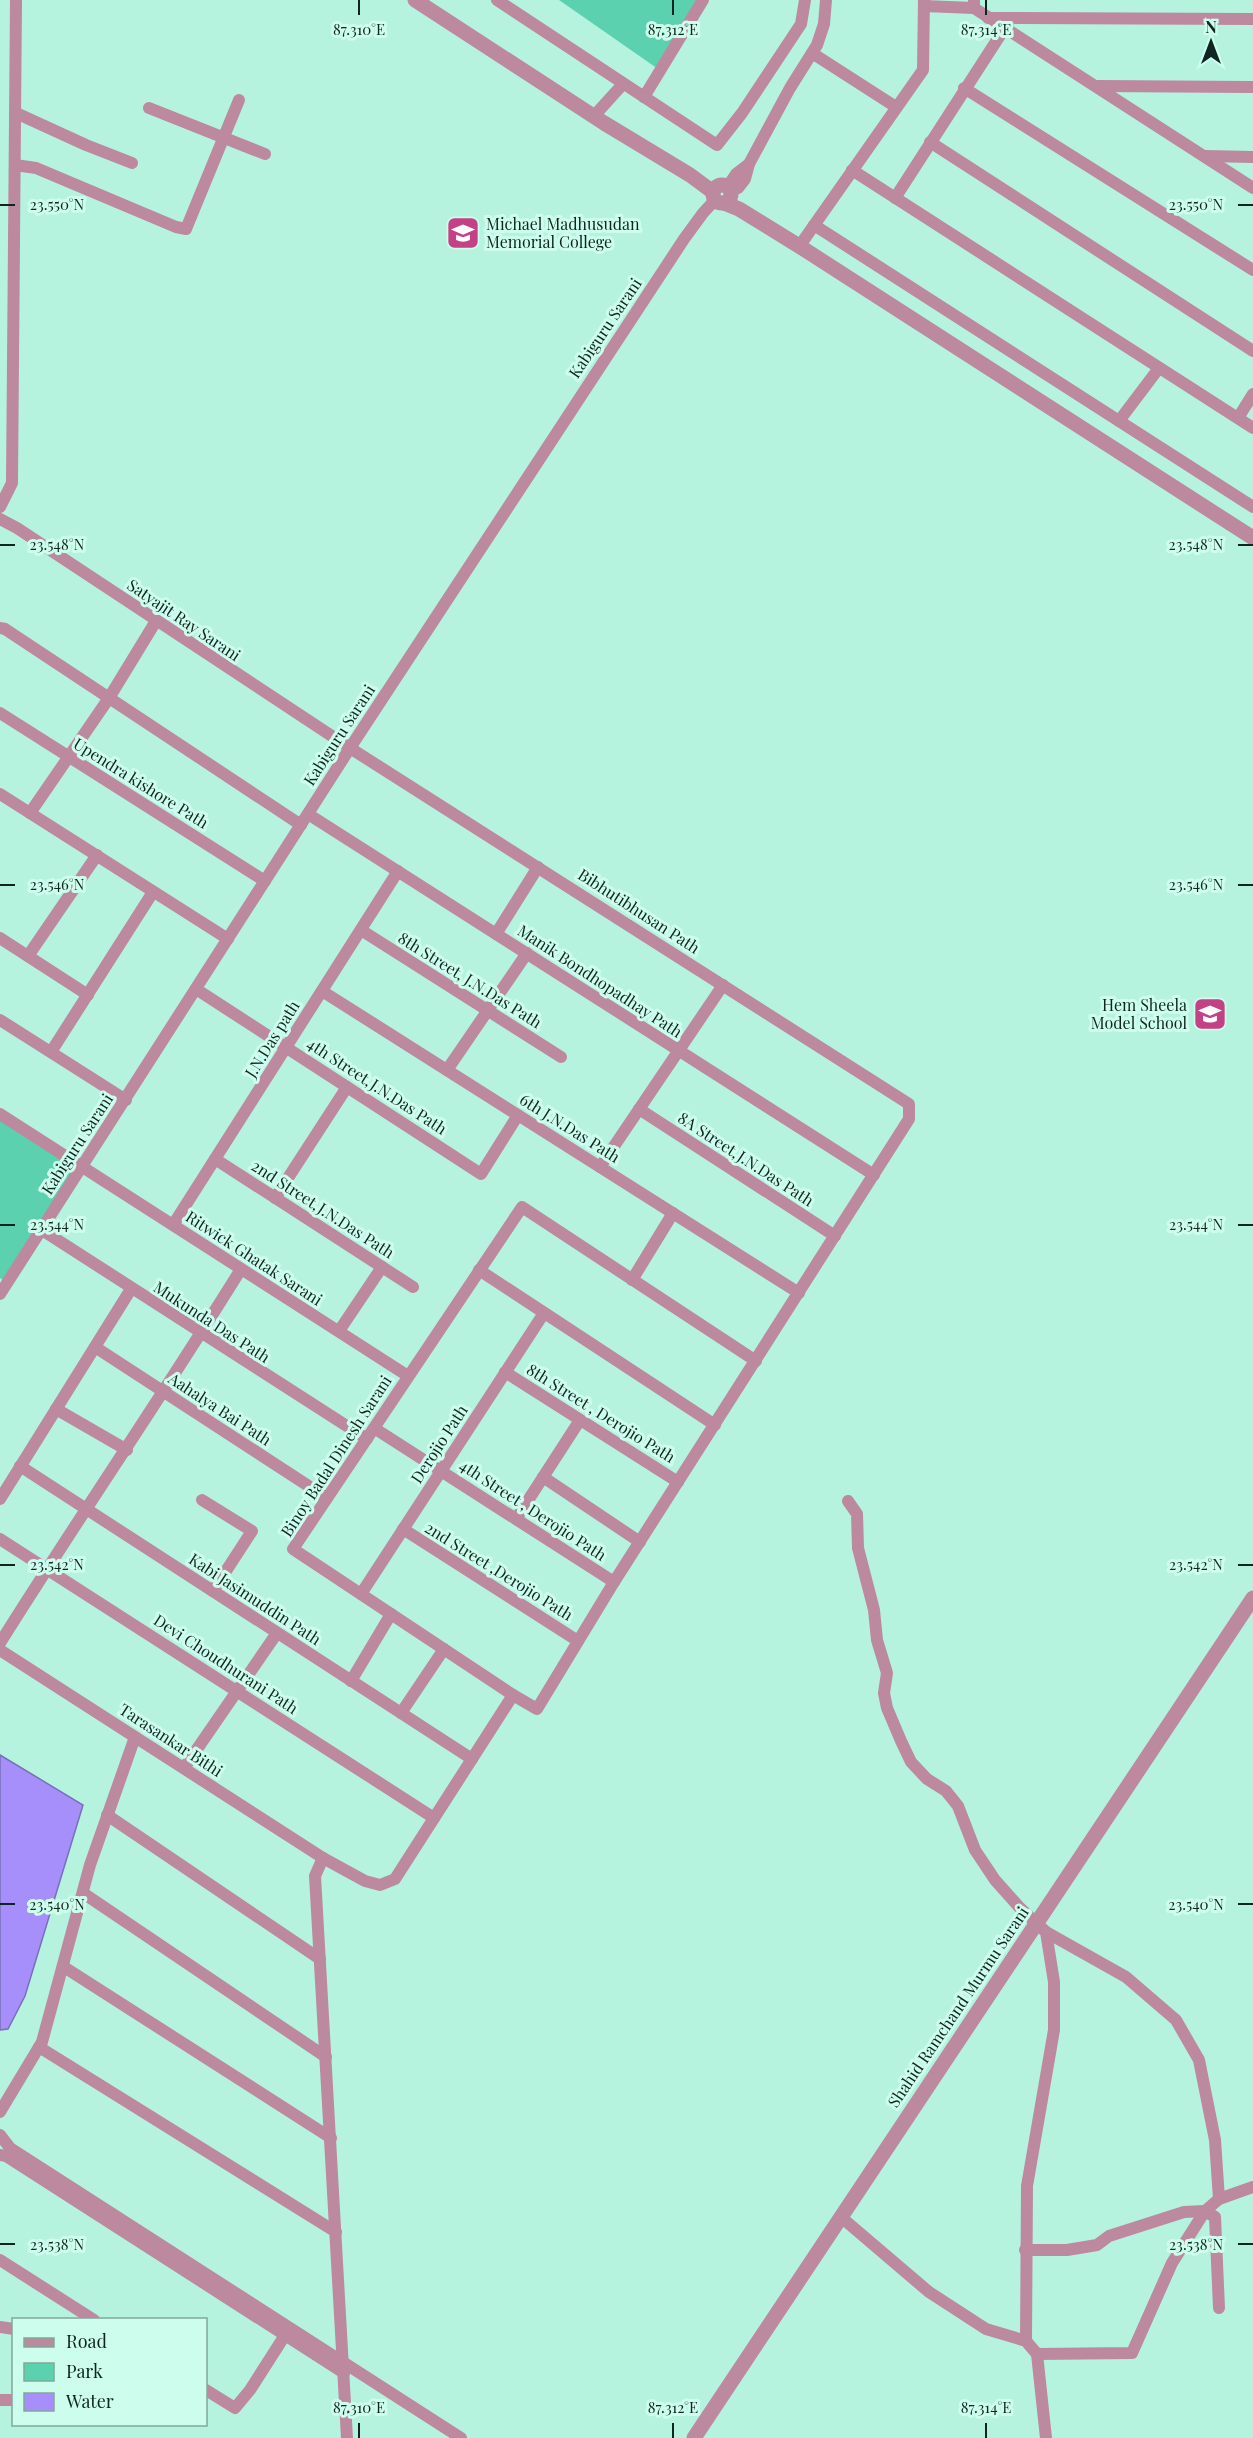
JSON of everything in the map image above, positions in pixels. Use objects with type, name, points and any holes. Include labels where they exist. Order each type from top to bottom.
[{"type":"street","points":[[0,507],[12,483],[16,0]]},
{"type":"street","points":[[415,0],[594,116],[803,241],[1252,532]]},
{"type":"street","points":[[496,0],[717,145],[742,113],[801,24],[805,0]]},
{"type":"street","points":[[644,97],[704,0]]},
{"type":"street","name":"Kabiguru Sarani","points":[[0,1294],[542,452],[684,239],[699,220],[712,213],[736,174],[749,164],[790,88],[817,45],[824,24],[826,0]]},
{"type":"street","points":[[803,241],[923,70],[924,3],[974,4],[988,18],[1253,188]]},
{"type":"street","points":[[988,18],[1253,19]]},
{"type":"street","points":[[895,198],[1003,27],[1014,18]]},
{"type":"street","points":[[812,53],[896,107]]},
{"type":"street","points":[[594,116],[623,84]]},
{"type":"street","points":[[1095,86],[1253,87]]},
{"type":"street","points":[[964,88],[1253,270]]},
{"type":"street","points":[[15,165],[36,168],[176,227],[186,229],[239,100]]},
{"type":"street","points":[[149,108],[265,154]]},
{"type":"street","points":[[16,112],[86,145],[132,163]]},
{"type":"street","points":[[930,142],[1253,351]]},
{"type":"street","points":[[1204,156],[1253,157]]},
{"type":"street","points":[[852,171],[1253,428]]},
{"type":"street","points":[[723,195],[739,209],[1252,532]]},
{"type":"street","points":[[814,225],[1253,507]]},
{"type":"street","points":[[1119,421],[1159,368]]},
{"type":"street","points":[[1238,418],[1253,394]]},
{"type":"street","name":"Satyajit Ray Sarani","points":[[0,519],[350,748]]},
{"type":"street","points":[[30,813],[109,698],[156,621]]},
{"type":"street","points":[[0,628],[5,628],[301,825]]},
{"type":"street","name":"Upendra kishore Path","points":[[0,713],[265,881]]},
{"type":"street","name":"Bibhutibhusan Path","points":[[350,748],[909,1104],[909,1119],[874,1175]]},
{"type":"street","points":[[0,794],[228,939]]},
{"type":"street","name":"Manik Bondhopadhay Path","points":[[308,814],[874,1175]]},
{"type":"street","points":[[28,956],[96,855]]},
{"type":"street","points":[[496,934],[538,867]]},
{"type":"street","name":"J.N.Das path","points":[[173,1225],[398,871]]},
{"type":"street","points":[[51,1052],[153,892]]},
{"type":"street","name":"8th Street, J.N.Das Path","points":[[361,930],[561,1057]]},
{"type":"street","points":[[0,938],[88,995]]},
{"type":"street","points":[[447,1070],[527,953]]},
{"type":"street","points":[[600,1167],[723,985]]},
{"type":"street","name":"4th Street,J.N.Das Path","points":[[196,989],[481,1174],[518,1115]]},
{"type":"street","name":"6th J.N.Das Path","points":[[322,991],[799,1293]]},
{"type":"street","points":[[0,1020],[126,1100]]},
{"type":"street","points":[[275,1198],[347,1087]]},
{"type":"street","name":"8A Street,J.N.Das Path","points":[[639,1109],[835,1236]]},
{"type":"street","name":"Ritwick Ghatak Sarani","points":[[0,1113],[408,1376]]},
{"type":"street","name":"2nd Street,J.N.Das Path","points":[[215,1159],[413,1287]]},
{"type":"street","points":[[578,1641],[874,1175]]},
{"type":"street","name":"Binoy Badal Dinesh Sarani","points":[[578,1641],[537,1709],[293,1549],[522,1207],[756,1361]]},
{"type":"street","points":[[632,1280],[673,1213]]},
{"type":"street","name":"Mukunda Das Path","points":[[42,1230],[366,1439]]},
{"type":"street","points":[[339,1331],[382,1267]]},
{"type":"street","points":[[0,1643],[85,1508],[127,1450],[241,1269]]},
{"type":"street","points":[[479,1270],[715,1425]]},
{"type":"street","points":[[0,1499],[131,1289]]},
{"type":"street","name":"Derojio Path","points":[[361,1594],[544,1313]]},
{"type":"street","name":"Aahalya Bai Path","points":[[95,1347],[327,1498]]},
{"type":"street","name":"8th Street , Derojio Path","points":[[506,1372],[678,1482]]},
{"type":"street","points":[[56,1409],[127,1450]]},
{"type":"street","points":[[516,1519],[580,1420]]},
{"type":"street","name":"4th Street , Derojio Path","points":[[374,1428],[614,1581]]},
{"type":"street","name":"Kabi Jasimuddin Path","points":[[20,1466],[472,1759]]},
{"type":"street","points":[[543,1477],[640,1542]]},
{"type":"street","points":[[202,1500],[252,1531],[213,1591]]},
{"type":"street","points":[[848,1501],[857,1514],[858,1548],[874,1610],[877,1640],[887,1673],[884,1693],[887,1708],[912,1762],[927,1779],[946,1791],[958,1806],[975,1850],[990,1874],[1020,1908],[1041,1927],[1126,1977],[1176,2020],[1200,2060],[1215,2140],[1219,2199]]},
{"type":"street","name":"2nd Street ,Derojio Path","points":[[403,1530],[578,1641]]},
{"type":"street","name":"Devi Choudhurani Path","points":[[0,1539],[434,1818]]},
{"type":"street","name":"Shahid Ramchand Murmu Sarani","points":[[694,2438],[841,2217],[1041,1927],[1253,1598]]},
{"type":"street","points":[[351,1681],[391,1614]]},
{"type":"street","points":[[184,1768],[277,1633]]},
{"type":"street","points":[[401,1713],[444,1649]]},
{"type":"street","name":"Tarasankar Bithi","points":[[0,1650],[323,1858]]},
{"type":"street","points":[[347,2438],[315,1876],[323,1858],[365,1881],[380,1885],[394,1879],[513,1695]]},
{"type":"street","points":[[0,2112],[9,2093],[39,2047],[64,1967],[82,1893],[135,1737]]},
{"type":"street","points":[[108,1815],[320,1959]]},
{"type":"street","points":[[82,1893],[326,2057]]},
{"type":"street","points":[[1026,2341],[1028,2333],[1025,2250],[1027,2186],[1054,2030],[1054,1982],[1041,1927]]},
{"type":"street","points":[[64,1967],[331,2138]]},
{"type":"street","points":[[39,2047],[336,2232]]},
{"type":"street","points":[[0,2103],[9,2093]]},
{"type":"street","points":[[0,2135],[10,2148],[288,2331],[461,2438]]},
{"type":"street","points":[[0,2155],[6,2156],[288,2331]]},
{"type":"street","points":[[1037,2354],[1132,2353],[1172,2263],[1205,2211],[1219,2199],[1253,2187]]},
{"type":"street","points":[[1025,2250],[1067,2250],[1097,2245],[1109,2235],[1184,2212],[1205,2211],[1215,2217],[1219,2308]]},
{"type":"street","points":[[841,2217],[929,2292],[986,2329],[1026,2341],[1037,2354],[1046,2438]]},
{"type":"street","points":[[0,2260],[92,2318]]},
{"type":"street","points":[[207,2391],[235,2408],[250,2390],[288,2331]]},
{"type":"green space","points":[[559,0],[702,0],[661,71]]},
{"type":"green space","points":[[0,1115],[83,1167],[5,1282],[0,1278]]},
{"type":"water","points":[[0,1755],[83,1805],[25,1996],[8,2029],[0,2030]]},
{"type":"place","name":"Michael Madhusudan Memorial College","points":[[463,233]]},
{"type":"place","name":"Hem Sheela Model School","points":[[1210,1014]]}]
